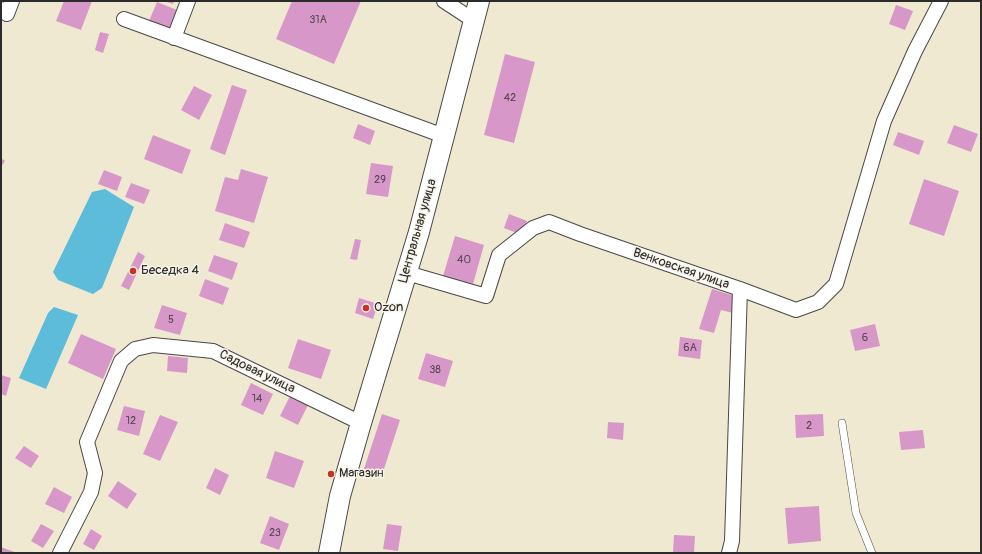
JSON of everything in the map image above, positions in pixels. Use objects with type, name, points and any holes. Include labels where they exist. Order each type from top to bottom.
[{"type":"main road","name":"Центральная улица","points":[[330,553],[340,496],[406,274],[479,1]]},
{"type":"street","points":[[1,9],[7,14],[12,1]]},
{"type":"street","points":[[174,38],[188,1]]},
{"type":"street","points":[[444,1],[473,20]]},
{"type":"street","points":[[740,289],[796,310],[818,302],[836,284],[884,121],[941,1]]},
{"type":"street","points":[[124,19],[444,136]]},
{"type":"street","name":"Венковская улица","points":[[406,274],[486,296],[499,255],[533,228],[549,222],[740,289],[732,541],[729,553]]},
{"type":"street","name":"Садовая улица","points":[[60,553],[91,492],[95,473],[87,442],[121,361],[135,349],[153,345],[213,351],[361,422]]},
{"type":"lane","points":[[842,423],[856,513],[872,553]]},
{"type":"water","points":[[105,189],[134,207],[102,288],[93,294],[58,280],[53,272],[92,192]]},
{"type":"water","points":[[54,307],[78,315],[46,389],[19,378],[48,313]]},
{"type":"building","points":[[64,1],[92,1],[81,30],[56,21]]},
{"type":"building","points":[[164,1],[174,1],[173,4]]},
{"type":"building","points":[[292,1],[361,1],[334,64],[276,39]]},
{"type":"building","points":[[157,2],[177,10],[170,29],[149,21]]},
{"type":"building","points":[[896,5],[913,11],[905,30],[889,24]]},
{"type":"building","points":[[100,32],[109,34],[103,53],[95,50]]},
{"type":"building","points":[[505,54],[535,62],[514,143],[484,135]]},
{"type":"building","points":[[232,85],[247,90],[225,155],[210,149]]},
{"type":"building","points":[[194,86],[212,95],[199,120],[181,110]]},
{"type":"building","points":[[358,124],[375,131],[370,145],[353,138]]},
{"type":"building","points":[[954,125],[978,134],[971,152],[947,143]]},
{"type":"building","points":[[898,132],[924,141],[919,155],[893,145]]},
{"type":"building","points":[[153,135],[191,150],[182,174],[144,159]]},
{"type":"building","points":[[1,158],[5,161],[1,167]]},
{"type":"building","points":[[371,163],[393,166],[388,197],[366,194]]},
{"type":"building","points":[[241,169],[268,177],[254,223],[215,211],[225,177],[238,180]]},
{"type":"building","points":[[104,170],[122,177],[117,191],[98,184]]},
{"type":"building","points":[[924,179],[959,191],[944,236],[909,224]]},
{"type":"building","points":[[131,183],[150,190],[144,204],[125,197]]},
{"type":"building","points":[[509,214],[527,221],[522,235],[504,228]]},
{"type":"building","points":[[225,223],[250,232],[244,248],[219,240]]},
{"type":"building","points":[[455,236],[484,245],[473,284],[443,276]]},
{"type":"building","points":[[355,239],[361,240],[357,260],[350,259]]},
{"type":"building","name":"Беседка 4","points":[[138,252],[145,256],[129,290],[121,286]]},
{"type":"building","points":[[214,255],[238,263],[232,280],[208,271]]},
{"type":"building","points":[[205,279],[229,288],[223,305],[199,296]]},
{"type":"building","points":[[712,289],[738,297],[733,313],[721,310],[714,333],[699,329]]},
{"type":"building","points":[[359,298],[378,304],[373,319],[355,313]]},
{"type":"building","points":[[162,305],[187,313],[180,335],[154,328]]},
{"type":"building","points":[[875,324],[880,346],[855,351],[850,330]]},
{"type":"building","points":[[81,334],[116,349],[103,379],[68,363]]},
{"type":"building","points":[[680,337],[702,340],[700,359],[678,356]]},
{"type":"building","points":[[298,339],[331,350],[321,379],[288,368]]},
{"type":"building","points":[[426,353],[453,361],[445,387],[418,379]]},
{"type":"building","points":[[168,356],[188,358],[187,373],[167,371]]},
{"type":"building","points":[[1,375],[11,378],[6,396],[1,394]]},
{"type":"building","points":[[251,383],[273,394],[263,415],[241,405]]},
{"type":"building","points":[[290,396],[308,405],[298,425],[280,416]]},
{"type":"building","points":[[124,406],[145,411],[139,436],[117,430]]},
{"type":"building","points":[[382,414],[400,420],[382,475],[364,469]]},
{"type":"building","points":[[823,414],[824,436],[796,438],[795,415]]},
{"type":"building","points":[[160,415],[178,422],[160,461],[143,454]]},
{"type":"building","points":[[608,422],[624,423],[623,440],[607,438]]},
{"type":"building","points":[[923,430],[925,448],[901,450],[899,432]]},
{"type":"building","points":[[24,446],[39,456],[31,468],[15,458]]},
{"type":"building","points":[[275,451],[304,461],[294,488],[266,478]]},
{"type":"building","points":[[215,468],[229,475],[220,495],[206,488]]},
{"type":"building","points":[[118,481],[137,494],[127,509],[108,496]]},
{"type":"building","points":[[54,487],[72,497],[64,513],[45,504]]},
{"type":"building","points":[[819,506],[821,541],[788,544],[785,508]]},
{"type":"building","points":[[270,516],[289,524],[279,550],[260,543]]},
{"type":"building","points":[[41,524],[54,531],[43,548],[31,541]]},
{"type":"building","points":[[387,524],[402,526],[398,551],[383,549]]},
{"type":"building","points":[[91,529],[102,536],[94,550],[83,544]]},
{"type":"building","points":[[674,535],[695,536],[694,553],[673,552]]},
{"type":"building","points":[[1,547],[17,553],[1,553]]},
{"type":"place","name":"Беседка 4","points":[[133,271]]},
{"type":"place","name":"Ozon","points":[[366,308]]},
{"type":"place","name":"Магазин","points":[[331,474]]}]
